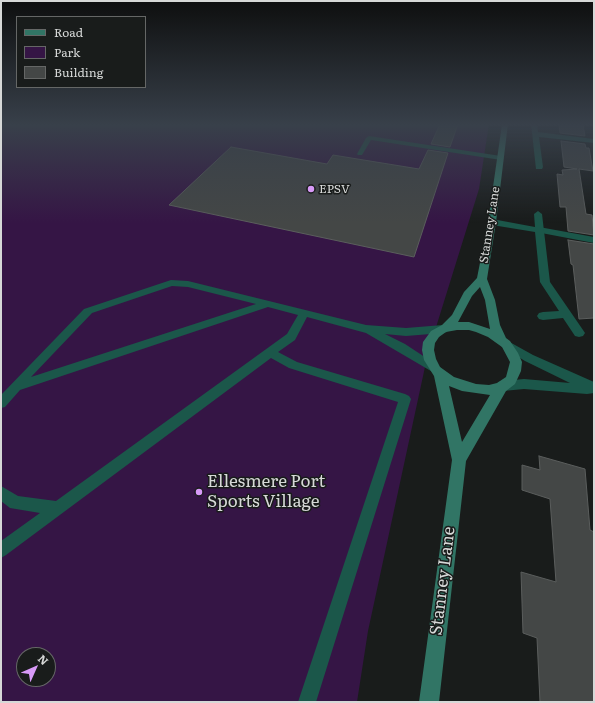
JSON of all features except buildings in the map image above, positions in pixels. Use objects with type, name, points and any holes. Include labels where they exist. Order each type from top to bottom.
[{"type":"main road","name":"Stanney Lane","points":[[501,158],[482,279],[490,300],[494,325],[504,342]]},
{"type":"main road","name":"Stanney Lane","points":[[445,328],[456,317],[468,294],[482,279]]},
{"type":"main road","points":[[469,326],[492,334],[504,342],[512,353],[516,362],[515,371],[511,380],[502,386],[489,390],[469,388],[450,381],[438,371],[430,360],[428,350],[429,342],[432,338],[445,328],[469,326]]},
{"type":"main road","name":"Stanney Lane","points":[[429,702],[459,460],[438,371]]},
{"type":"main road","name":"Stanney Lane","points":[[459,460],[502,386]]},
{"type":"street","points":[[538,157],[539,167]]},
{"type":"street","points":[[538,214],[545,282],[579,333]]},
{"type":"street","points":[[492,222],[540,230]]},
{"type":"street","points":[[543,316],[566,314]]},
{"type":"street","points":[[504,342],[529,358],[594,389]]},
{"type":"street","points":[[502,386],[532,384],[572,386],[594,389]]},
{"type":"lane","points":[[493,157],[501,158]]},
{"type":"lane","points":[[540,230],[594,240]]},
{"type":"lane","points":[[1,404],[88,311],[171,283],[188,284],[366,328],[406,332],[445,328]]},
{"type":"lane","points":[[16,387],[268,304]]},
{"type":"lane","points":[[1,550],[270,353],[291,336],[304,313]]},
{"type":"lane","points":[[366,328],[401,347],[438,371]]},
{"type":"lane","points":[[270,353],[292,365],[405,399],[307,702]]},
{"type":"lane","points":[[1,493],[15,503],[57,508]]},
{"type":"green space","name":"Ellesmere Port Sports Village","points":[[1,157],[484,157],[479,189],[428,353],[368,631],[357,702],[1,702]]},
{"type":"place","name":"EPSV","points":[[311,189]]},
{"type":"place","name":"Ellesmere Port Sports Village","points":[[199,492]]}]
